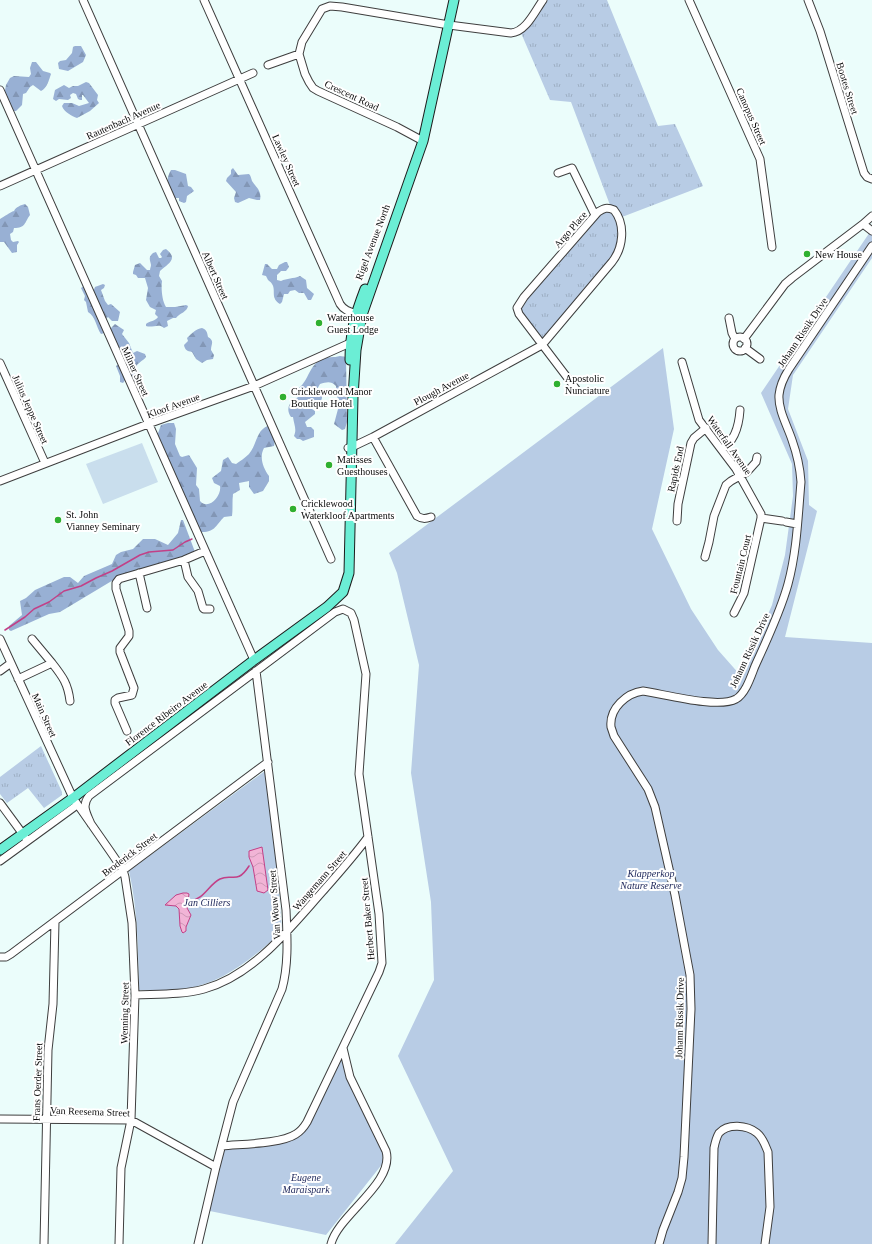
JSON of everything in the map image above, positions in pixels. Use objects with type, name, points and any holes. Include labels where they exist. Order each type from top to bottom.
[{"type":"main road","name":"Rigel Avenue North","points":[[447,25],[451,0]]},
{"type":"main road","name":"Rigel Avenue North","points":[[343,592],[349,573],[350,343],[421,139],[454,0]]},
{"type":"main road","name":"Rigel Avenue North","points":[[350,448],[356,350],[359,333],[359,314]]},
{"type":"main road","points":[[356,350],[350,343],[355,340],[359,333]]},
{"type":"main road","name":"Florence Ribeiro Avenue","points":[[0,850],[25,836],[75,801],[234,682],[254,660],[327,607],[343,592]]},
{"type":"street","name":"Albert Street","points":[[83,0],[331,559]]},
{"type":"street","name":"Lawley Street","points":[[204,0],[340,304],[345,310],[359,314]]},
{"type":"street","points":[[268,66],[300,54],[300,46],[304,38],[320,11],[326,6],[342,7],[504,34],[514,33],[524,27],[543,0]]},
{"type":"street","name":"Canopus Street","points":[[689,0],[760,159],[772,247]]},
{"type":"street","name":"Bootes Street","points":[[808,0],[820,31],[864,172],[867,177],[872,179]]},
{"type":"street","name":"Crescent Road","points":[[300,54],[305,74],[313,88],[421,139]]},
{"type":"street","name":"Rautenbach Avenue","points":[[0,186],[254,73]]},
{"type":"street","name":"Milner Street","points":[[0,90],[254,660]]},
{"type":"street","points":[[558,173],[572,168],[595,215]]},
{"type":"street","name":"Argo Place","points":[[607,208],[614,210],[621,226],[620,250],[612,262],[542,345],[519,314],[517,306],[595,215],[603,209],[607,208]]},
{"type":"street","points":[[744,339],[788,281],[872,216]]},
{"type":"street","points":[[863,224],[872,231]]},
{"type":"street","name":"Johann Rissik Drive","points":[[659,1244],[682,1178],[691,1017],[690,975],[675,895],[655,807],[648,789],[614,736],[611,726],[612,719],[618,706],[625,698],[637,692],[643,691],[722,703],[738,697],[744,690],[788,585],[794,558],[801,482],[798,458],[779,400],[782,382],[789,369],[872,246]]},
{"type":"street","points":[[729,318],[732,333],[735,339],[733,343],[735,349],[741,350],[744,348]]},
{"type":"street","points":[[735,339],[740,337],[744,339]]},
{"type":"street","points":[[744,339],[746,342],[744,348]]},
{"type":"street","name":"Kloof Avenue","points":[[0,481],[148,424],[254,386],[350,343]]},
{"type":"street","points":[[542,345],[576,389]]},
{"type":"street","name":"Plough Avenue","points":[[350,448],[542,345]]},
{"type":"street","points":[[744,348],[760,359]]},
{"type":"street","name":"Waterfall Avenue","points":[[682,362],[697,416],[740,476],[758,508],[761,518]]},
{"type":"street","name":"Julius Jeppe Street","points":[[0,363],[45,464]]},
{"type":"street","points":[[722,449],[734,436],[738,426],[740,410]]},
{"type":"street","name":"Rapids End","points":[[677,520],[677,509],[692,443],[694,438],[706,428]]},
{"type":"street","points":[[373,437],[417,516],[422,519],[431,517]]},
{"type":"street","points":[[705,557],[714,516],[726,485],[752,467],[757,457]]},
{"type":"street","points":[[761,518],[797,524]]},
{"type":"street","name":"Fountain Court","points":[[734,613],[744,593],[761,518]]},
{"type":"street","points":[[127,731],[115,700],[132,695],[134,688],[120,652],[120,648],[128,636],[129,631],[116,589],[116,583],[119,579],[184,560],[205,551]]},
{"type":"street","points":[[184,560],[188,577],[198,591],[202,608],[210,609]]},
{"type":"street","points":[[139,573],[147,608]]},
{"type":"street","name":"Herbert Baker Street","points":[[256,671],[335,612],[341,609],[351,612],[366,674],[359,774],[379,914],[382,963],[376,980],[343,1047]]},
{"type":"street","name":"Main Street","points":[[0,639],[75,801]]},
{"type":"street","points":[[32,639],[64,678],[70,701]]},
{"type":"street","points":[[0,670],[10,663]]},
{"type":"street","points":[[18,679],[52,663]]},
{"type":"street","points":[[91,824],[84,808],[85,801],[89,796],[234,682],[256,671]]},
{"type":"street","name":"Van Wouw Street","points":[[198,1244],[216,1167],[235,1098],[282,989],[284,977],[287,932],[286,910],[256,671]]},
{"type":"street","name":"Broderick Street","points":[[0,957],[8,956],[55,922],[268,762]]},
{"type":"street","name":"Wenning Street","points":[[75,801],[123,870],[132,923],[135,995],[131,1120],[122,1168],[119,1244]]},
{"type":"street","points":[[0,803],[25,836],[0,861]]},
{"type":"street","name":"Wangemann Street","points":[[135,995],[178,994],[204,989],[242,972],[287,932],[368,838]]},
{"type":"street","name":"Frans Oerder Street","points":[[44,1244],[45,1119],[48,1050],[53,1004],[55,922]]},
{"type":"street","points":[[222,1146],[283,1139],[296,1134],[307,1122],[343,1047]]},
{"type":"street","points":[[331,1244],[338,1231],[371,1191],[382,1175],[387,1162],[386,1151],[350,1077],[343,1047]]},
{"type":"street","name":"Van Reesema Street","points":[[0,1119],[131,1120],[216,1167]]},
{"type":"street","points":[[712,1244],[714,1148],[716,1140],[723,1130],[736,1126],[748,1128],[757,1133],[765,1144],[768,1152],[770,1208],[765,1244]]},
{"type":"green space","points":[[547,0],[607,0],[658,126],[675,124],[703,186],[622,217],[618,209],[610,205],[571,102],[550,100],[521,33]]},
{"type":"green space","points":[[81,46],[86,55],[83,62],[68,71],[59,69],[58,63],[66,60],[72,53],[73,47]]},
{"type":"green space","points":[[32,62],[36,62],[43,71],[51,74],[49,81],[45,88],[41,91],[33,85],[30,87],[26,93],[23,94],[22,105],[16,111],[12,111],[4,96],[6,85],[10,78],[14,76],[29,77],[31,74],[30,68]]},
{"type":"green space","points":[[86,82],[89,83],[98,95],[97,100],[99,103],[90,111],[77,118],[66,112],[62,106],[64,103],[72,103],[79,106],[89,103],[83,95],[82,100],[78,99],[76,94],[73,93],[70,95],[71,98],[68,100],[59,99],[56,101],[53,99],[55,90],[64,85],[69,88]]},
{"type":"green space","points":[[233,168],[238,175],[250,175],[259,192],[260,200],[249,198],[238,203],[235,202],[234,198],[236,192],[226,181]]},
{"type":"green space","points":[[171,170],[186,174],[188,186],[194,191],[187,196],[186,202],[184,203],[179,201],[179,198],[175,198],[169,187],[168,178]]},
{"type":"green space","points":[[25,204],[28,207],[30,215],[23,226],[14,228],[13,232],[10,234],[13,242],[19,242],[17,245],[17,252],[12,253],[4,242],[0,242],[0,219],[14,211],[19,206]]},
{"type":"green space","points":[[608,212],[617,220],[617,250],[610,262],[542,339],[521,312],[521,306],[602,213]]},
{"type":"green space","name":"Klapperkop Nature Reserve","points":[[872,229],[872,258],[793,375],[788,409],[808,461],[809,505],[817,511],[785,637],[872,643],[872,1244],[395,1244],[453,1171],[398,1056],[434,980],[431,902],[411,773],[419,665],[397,573],[389,553],[663,348],[674,429],[652,529],[691,609],[718,650],[741,676],[772,605],[785,555],[793,496],[792,464],[761,393]]},
{"type":"green space","points":[[166,249],[172,256],[172,259],[169,264],[160,271],[159,276],[162,281],[162,294],[166,307],[188,306],[186,310],[176,318],[167,321],[168,326],[164,328],[160,326],[146,326],[147,323],[158,317],[155,314],[156,310],[150,307],[146,300],[148,288],[145,278],[138,278],[133,274],[133,272],[135,265],[140,263],[147,270],[150,270],[150,256],[156,252],[159,258],[161,258],[162,257],[160,254]]},
{"type":"green space","points":[[287,262],[289,267],[286,271],[281,271],[277,275],[277,280],[281,281],[300,276],[306,280],[307,288],[314,294],[311,300],[308,300],[304,293],[299,293],[295,290],[290,291],[288,294],[284,294],[280,304],[276,300],[271,282],[266,276],[262,275],[265,264],[272,269],[277,269],[279,265]]},
{"type":"green space","points":[[103,284],[105,285],[104,288],[101,290],[105,301],[108,305],[111,304],[120,312],[118,321],[112,321],[108,317],[106,319],[104,333],[101,334],[93,317],[88,312],[86,302],[84,300],[85,296],[81,288],[85,285],[93,292],[95,287]]},
{"type":"green space","points":[[115,324],[124,330],[122,334],[129,343],[133,353],[137,351],[145,354],[146,357],[136,367],[139,375],[137,383],[135,384],[127,378],[123,383],[120,382],[120,376],[116,366],[120,363],[110,329]]},
{"type":"green space","points":[[202,328],[206,330],[208,337],[211,340],[211,350],[214,355],[213,359],[202,363],[196,359],[192,352],[186,350],[184,345],[188,341],[187,338],[191,334]]},
{"type":"green space","points":[[340,356],[346,357],[347,422],[345,429],[342,430],[334,424],[338,409],[336,405],[339,401],[336,394],[336,386],[329,382],[320,384],[316,391],[322,395],[321,401],[311,405],[312,409],[315,411],[315,414],[305,422],[307,427],[311,427],[314,430],[314,437],[303,441],[297,439],[294,436],[295,429],[293,417],[291,417],[288,410],[290,404],[300,396],[299,388],[305,381],[314,365],[322,359]]},
{"type":"green space","points":[[174,423],[176,429],[175,444],[180,456],[182,457],[189,455],[197,468],[196,485],[199,489],[200,501],[204,504],[214,501],[219,494],[220,486],[214,483],[212,478],[221,471],[223,460],[228,457],[232,463],[236,464],[244,458],[252,450],[261,431],[268,426],[273,436],[274,446],[264,448],[262,455],[262,462],[269,476],[269,481],[263,491],[254,494],[249,487],[249,481],[239,483],[240,490],[233,494],[232,516],[224,517],[212,530],[200,532],[157,436],[161,425]]},
{"type":"green space","points":[[181,520],[183,520],[195,552],[115,579],[60,612],[49,614],[11,631],[9,630],[9,626],[22,615],[20,601],[35,590],[64,577],[70,577],[78,583],[84,576],[112,564],[116,555],[133,549],[143,539],[155,539],[168,545],[178,533]]},
{"type":"green space","points":[[41,746],[62,795],[44,808],[28,788],[7,803],[0,794],[0,777]]},
{"type":"green space","name":"Jan Cilliers","points":[[265,771],[276,852],[282,932],[249,960],[213,981],[199,986],[179,990],[139,990],[136,916],[129,871]]},
{"type":"green space","name":"Eugene Maraispark","points":[[342,1056],[387,1158],[326,1235],[205,1210],[222,1146],[290,1139],[322,1096]]},
{"type":"shaded area","points":[[142,443],[158,482],[103,504],[86,464]]},
{"type":"water","points":[[262,847],[268,890],[264,893],[257,891],[253,867],[249,857],[249,851]]},
{"type":"water","points":[[183,893],[189,894],[187,908],[191,915],[186,931],[183,933],[180,926],[179,909],[176,906],[165,905],[176,895]]},
{"type":"waterway","points":[[5,630],[25,617],[34,609],[49,602],[64,591],[81,586],[140,555],[149,552],[173,550],[192,539]]},
{"type":"waterway","points":[[188,902],[198,898],[220,879],[224,877],[238,877],[245,872],[249,866]]},
{"type":"place","name":"New House","points":[[807,254]]},
{"type":"place","name":"Waterhouse Guest Lodge","points":[[319,323]]},
{"type":"place","name":"Apostolic Nunciature","points":[[557,384]]},
{"type":"place","name":"Cricklewood Manor Boutique Hotel","points":[[283,397]]},
{"type":"place","name":"Matisses Guesthouses","points":[[329,465]]},
{"type":"place","name":"Cricklewood Waterkloof Apartments","points":[[293,509]]},
{"type":"place","name":"St. John Vianney Seminary","points":[[58,520]]}]
